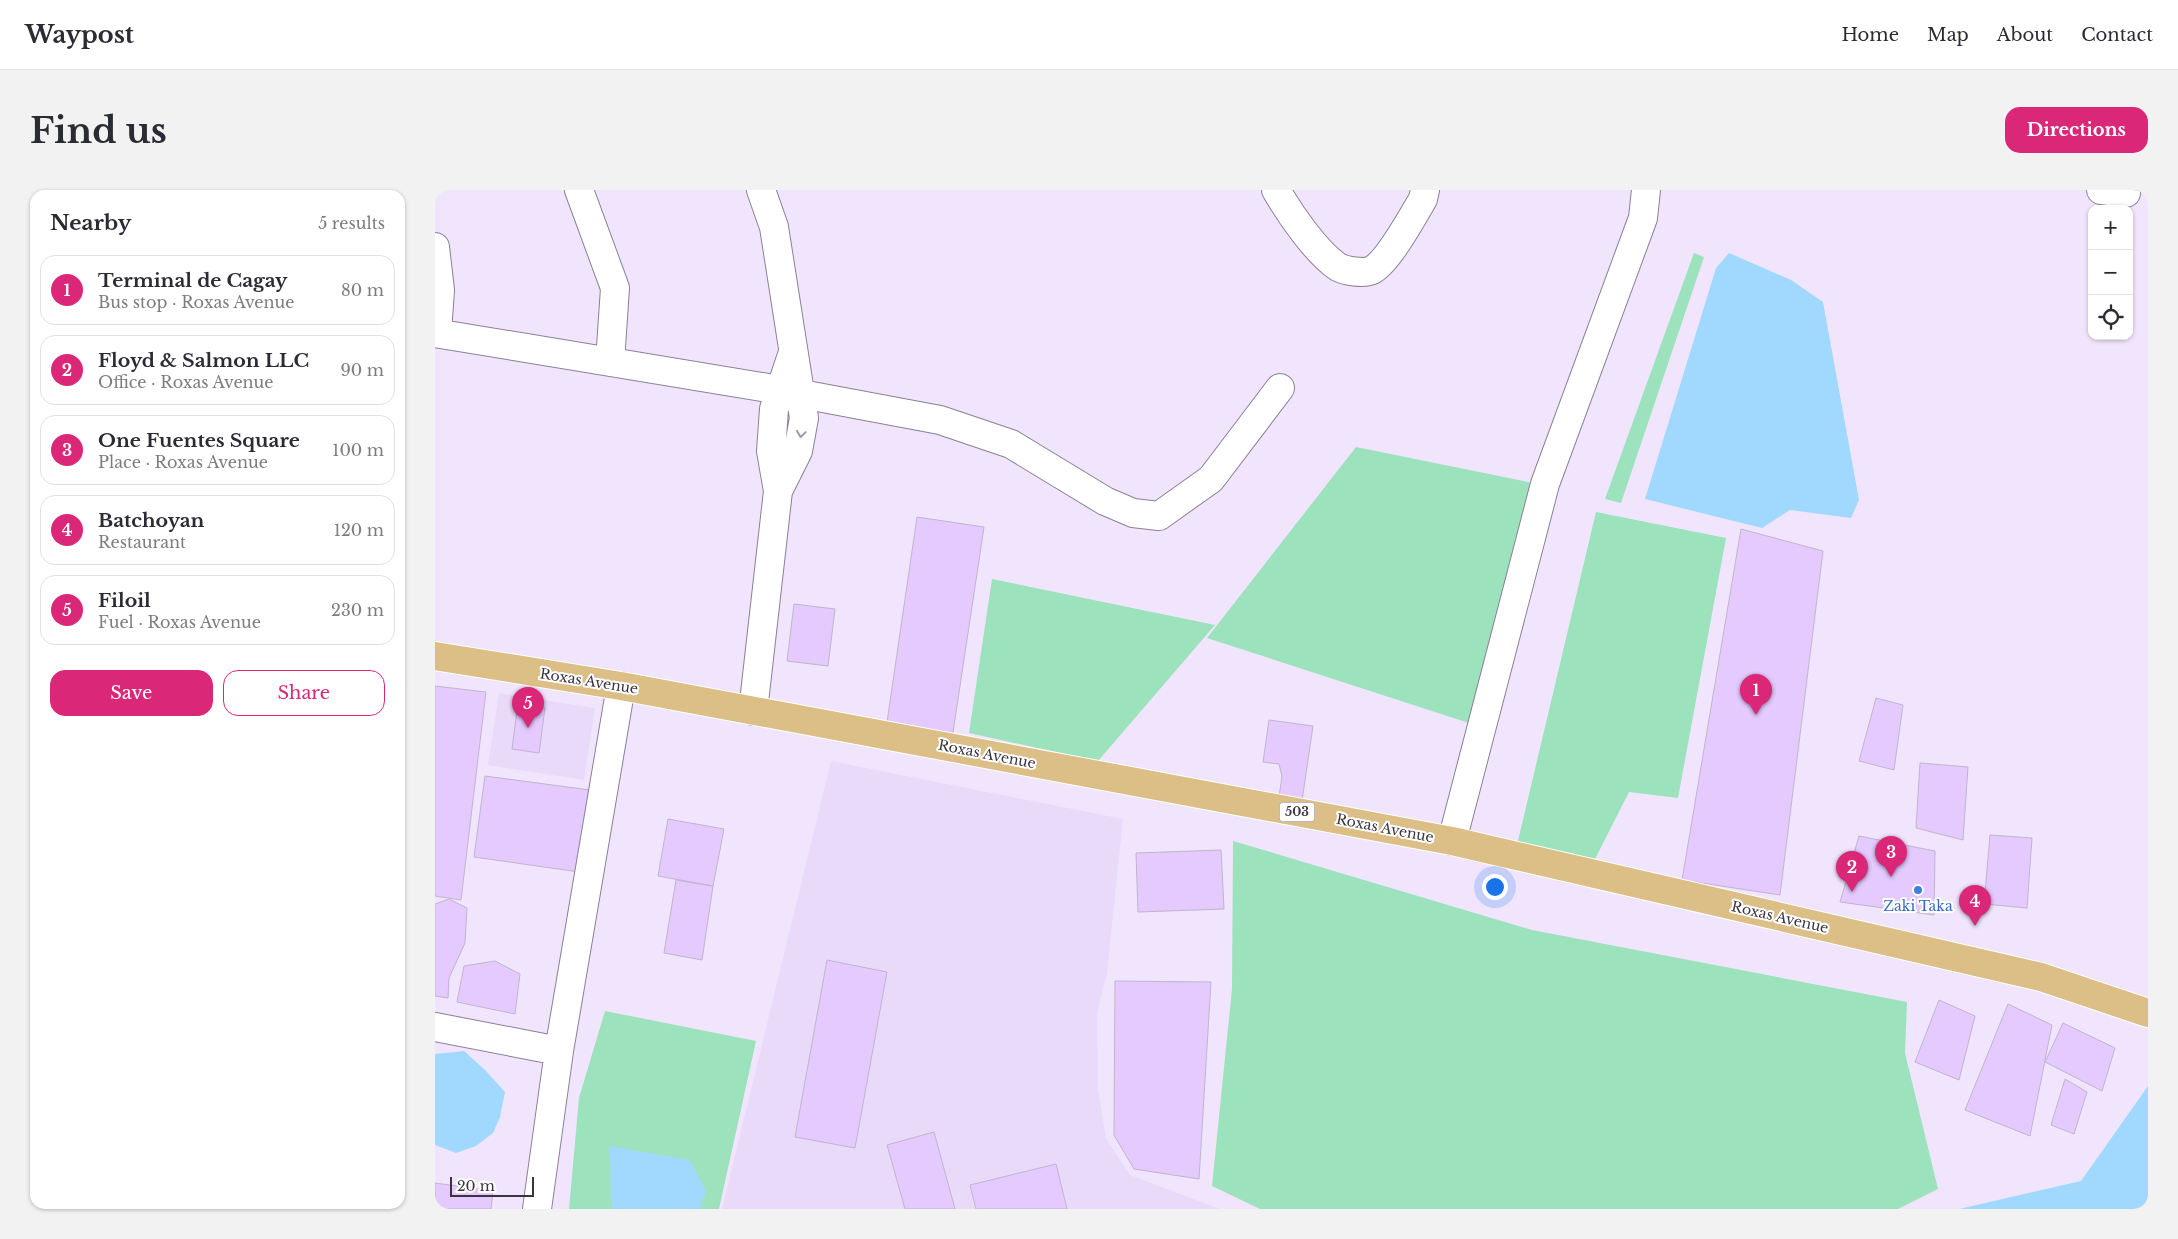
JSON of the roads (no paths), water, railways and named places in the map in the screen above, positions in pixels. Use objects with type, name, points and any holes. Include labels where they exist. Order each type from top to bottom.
[{"type":"main road","name":"Roxas Avenue","points":[[435,656],[621,686],[1452,841],[2041,977],[2148,1013]]},
{"type":"street","points":[[579,190],[615,288],[610,362]]},
{"type":"street","points":[[753,711],[778,491],[799,451],[803,418],[790,392],[793,352],[774,227],[761,190]]},
{"type":"street","points":[[1276,190],[1315,245],[1339,268],[1356,272],[1372,270],[1389,254],[1423,199],[1425,190]]},
{"type":"street","points":[[1452,841],[1545,484],[1643,218],[1646,190]]},
{"type":"street","points":[[435,247],[440,290],[436,333],[790,392],[940,420],[1011,444],[1105,501],[1133,513],[1159,516],[1211,479],[1280,388]]},
{"type":"street","points":[[537,1209],[559,1051],[621,686]]},
{"type":"street","points":[[435,1026],[559,1051]]},
{"type":"water","points":[[1729,253],[1791,280],[1823,302],[1859,500],[1851,518],[1790,510],[1762,528],[1645,499],[1716,268]]},
{"type":"water","points":[[464,1051],[505,1092],[500,1117],[493,1133],[476,1146],[456,1153],[435,1145],[435,1054]]},
{"type":"water","points":[[2148,1086],[2148,1209],[1959,1209],[2081,1181]]},
{"type":"water","points":[[609,1146],[690,1160],[706,1191],[700,1209],[612,1209]]},
{"type":"place","name":"Terminal de Cagay","points":[[1756,715]]},
{"type":"place","name":"Filoil","points":[[528,728]]},
{"type":"place","name":"One Fuentes Square","points":[[1891,877]]},
{"type":"place","name":"Zaki Taka","points":[[1918,890]]},
{"type":"place","name":"Floyd & Salmon LLC","points":[[1852,892]]},
{"type":"place","name":"Batchoyan","points":[[1975,926]]}]
